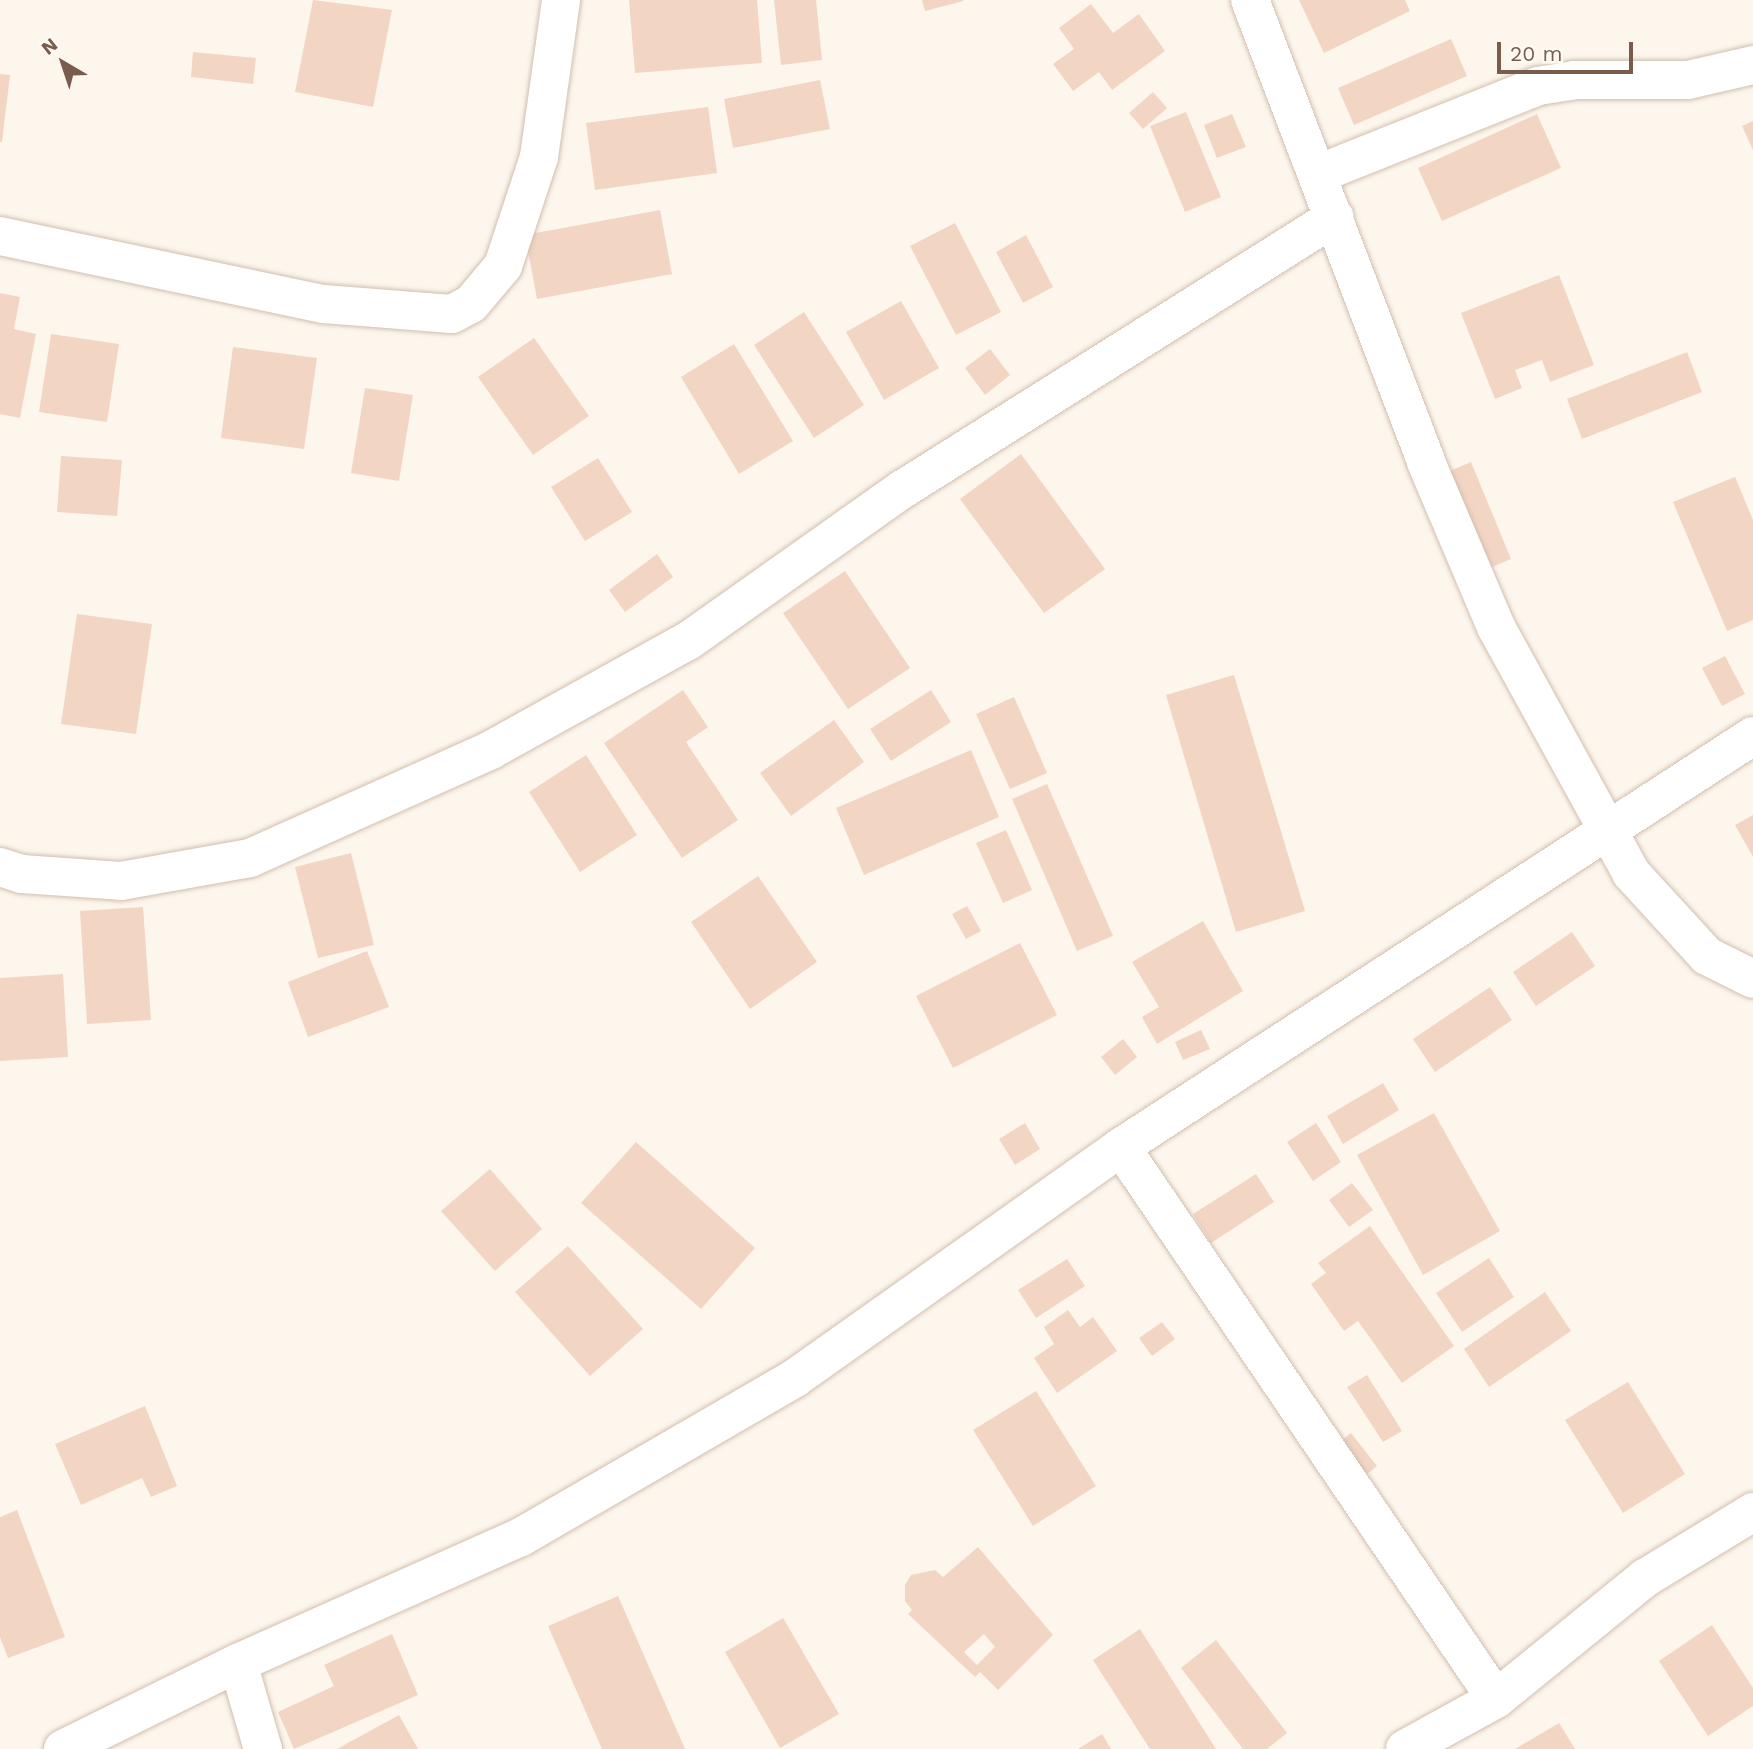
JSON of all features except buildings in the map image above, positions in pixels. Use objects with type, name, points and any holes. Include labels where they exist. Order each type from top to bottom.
[{"type":"street","points":[[0,236],[324,304],[452,314],[471,304],[503,266],[539,157],[561,0]]},
{"type":"street","points":[[1250,0],[1335,217],[1426,462],[1496,627],[1630,873],[1707,956],[1753,979]]},
{"type":"street","points":[[1318,174],[1538,86],[1574,80],[1688,80],[1753,65]]},
{"type":"street","points":[[0,867],[22,874],[121,881],[250,858],[491,750],[688,641],[903,489],[1335,217]]},
{"type":"street","points":[[63,1749],[239,1663],[521,1537],[796,1378],[1121,1147],[1753,736]]},
{"type":"street","points":[[1121,1147],[1496,1699]]},
{"type":"street","points":[[1405,1749],[1496,1699],[1645,1578],[1753,1512]]},
{"type":"street","points":[[239,1663],[263,1749]]}]
